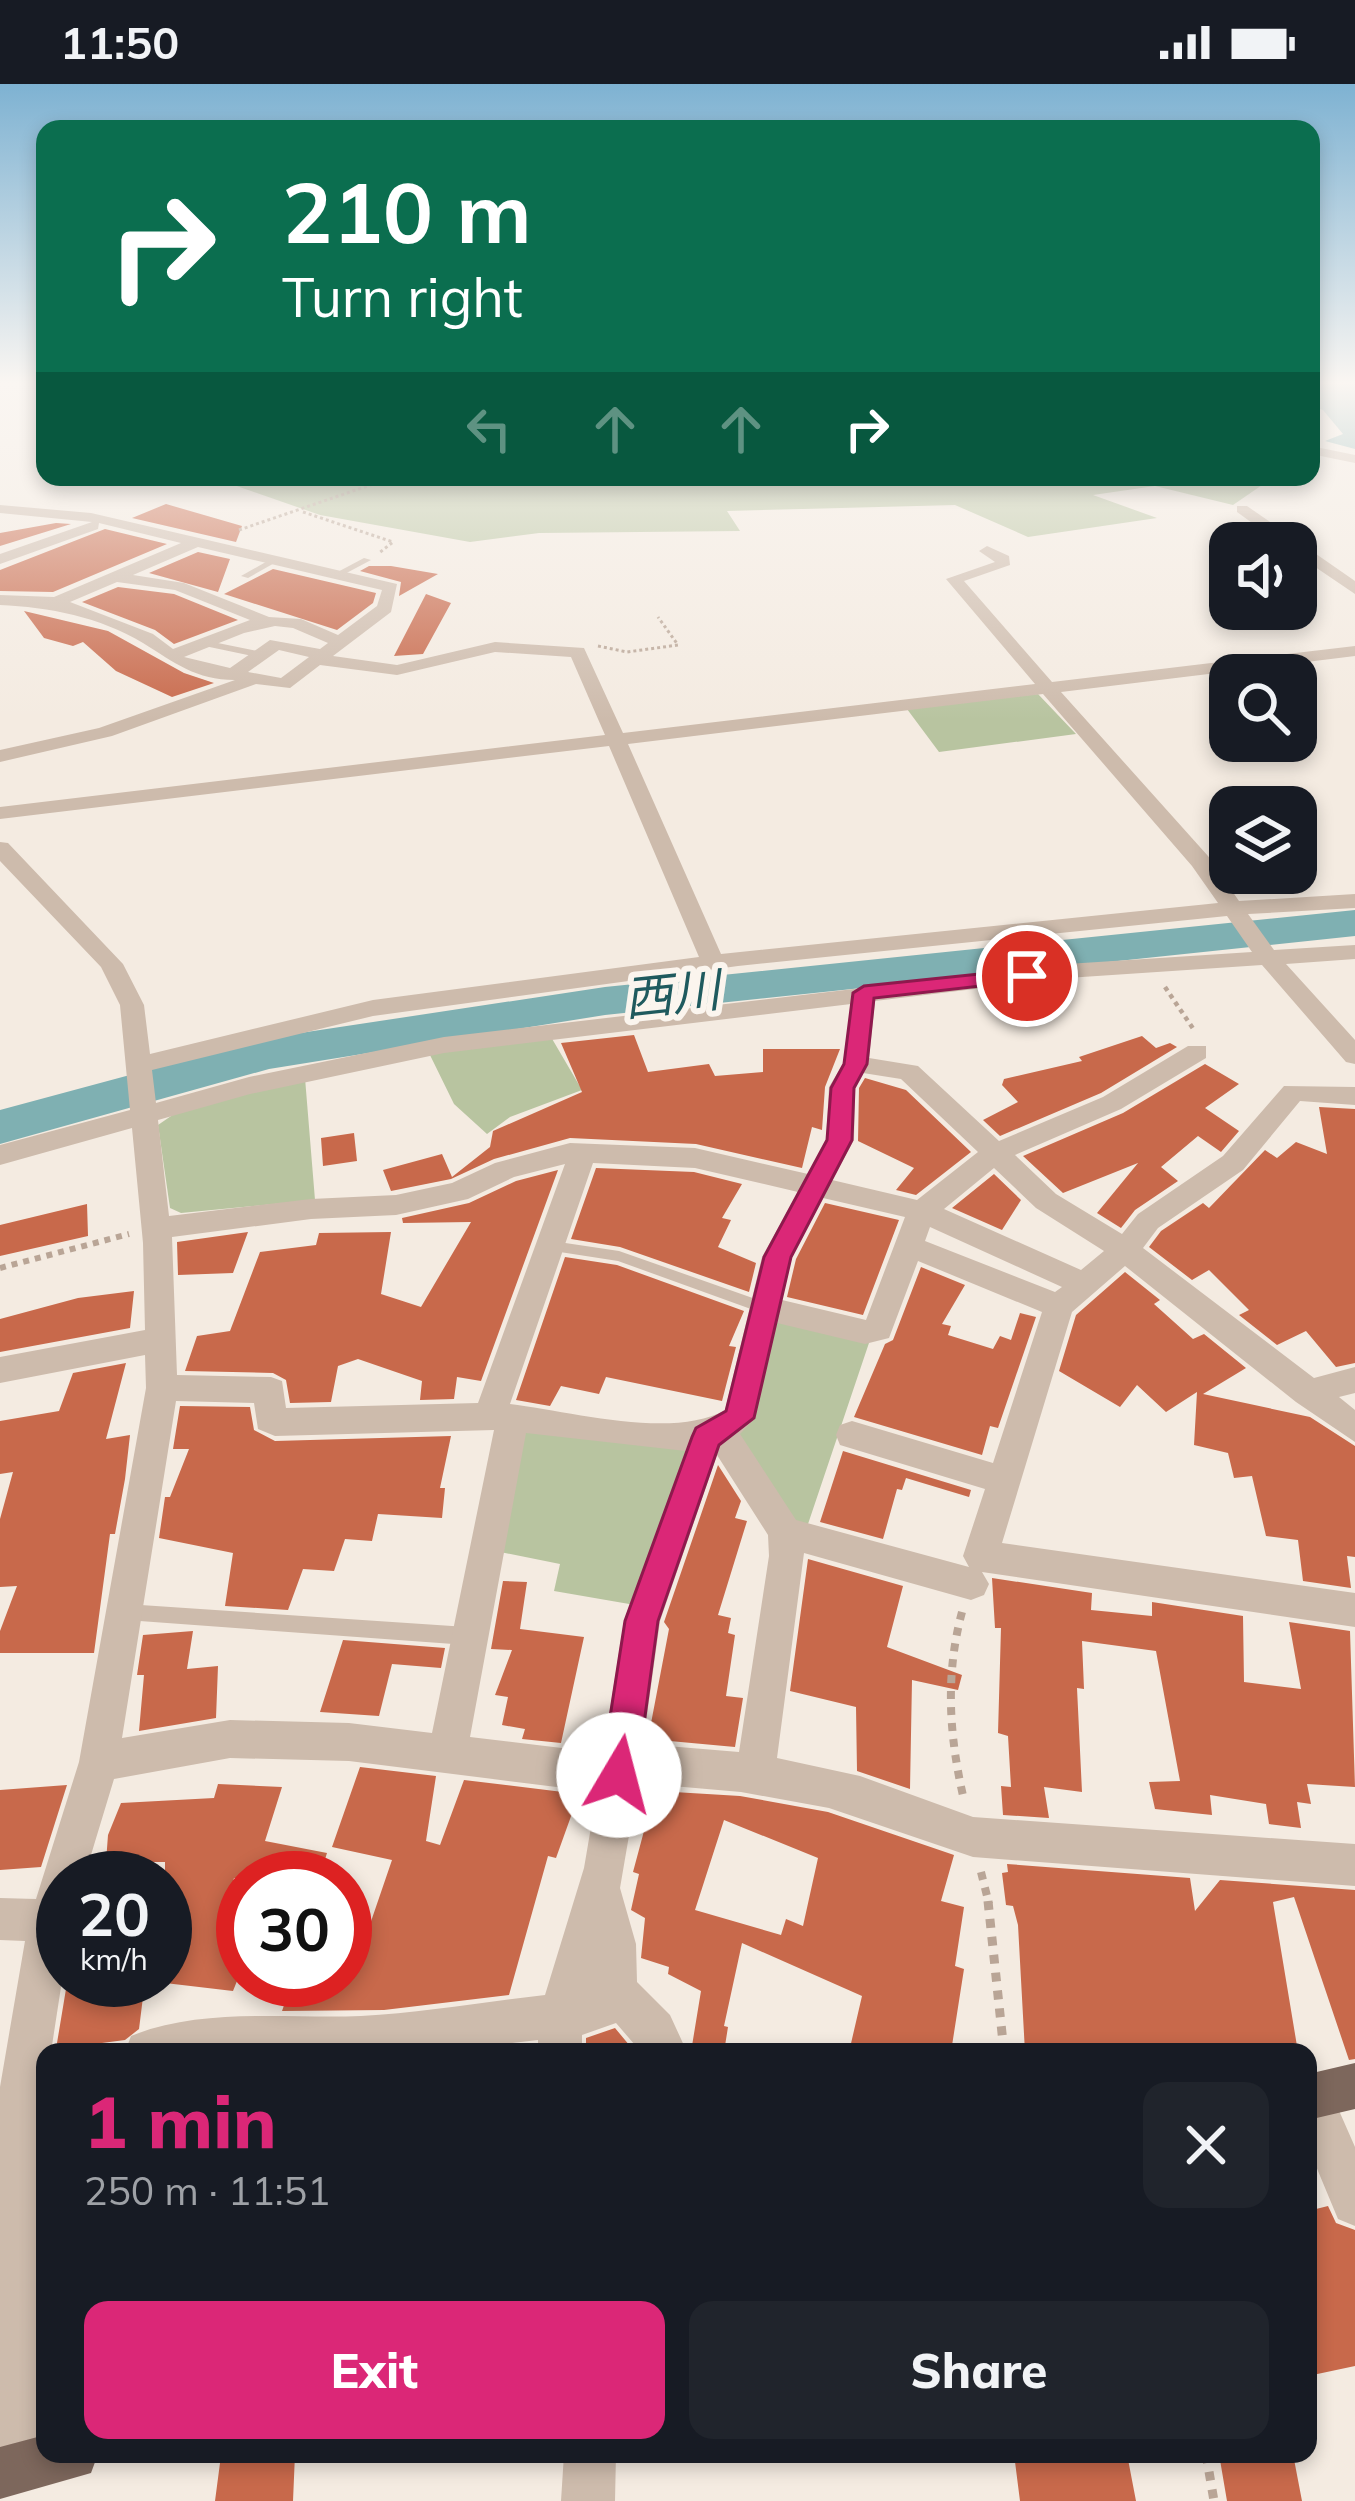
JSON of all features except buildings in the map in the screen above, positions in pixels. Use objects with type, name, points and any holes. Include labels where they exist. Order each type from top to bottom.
[{"type":"main road","points":[[6,2471],[37,2463]]},
{"type":"street","points":[[0,509],[111,522],[391,587],[385,608],[284,684],[183,665],[147,638],[56,602],[0,600]]},
{"type":"street","points":[[1242,509],[1260,522]]},
{"type":"street","points":[[0,559],[62,533],[111,522]]},
{"type":"street","points":[[56,602],[198,544]]},
{"type":"street","points":[[987,551],[1003,559],[1002,565],[954,579],[1042,688],[1236,908],[1267,957],[1355,1056]]},
{"type":"street","points":[[1317,562],[1355,589]]},
{"type":"street","points":[[121,578],[178,586],[262,619],[315,628],[328,652]]},
{"type":"street","points":[[174,655],[262,619]]},
{"type":"street","points":[[231,676],[276,644],[397,670],[495,647],[578,652],[713,962]]},
{"type":"street","points":[[0,813],[1355,651]]},
{"type":"street","points":[[0,756],[105,732],[254,680]]},
{"type":"street","points":[[0,848],[111,964],[132,1006],[156,1228],[162,1388],[99,1762],[72,1851]]},
{"type":"street","points":[[141,1064],[373,1008],[713,962],[1236,908],[1355,902]]},
{"type":"street","points":[[0,1156],[146,1119],[249,1086],[406,1051],[864,993],[1149,964],[1355,952]]},
{"type":"street","points":[[162,1388],[271,1390],[269,1420],[275,1422],[501,1417],[658,1437],[713,1434],[739,1418],[777,1257],[840,1140],[842,1088],[856,1064],[864,993]]},
{"type":"street","points":[[765,1308],[865,1332],[878,1329],[922,1211],[995,1153],[1112,1102],[1197,1052]]},
{"type":"street","points":[[856,1064],[909,1072],[1046,1202],[1125,1250],[1355,1428]]},
{"type":"street","points":[[1355,1096],[1293,1092],[1233,1163],[1148,1221],[1125,1250],[1071,1295],[1001,1480],[981,1556],[1355,1610]]},
{"type":"street","points":[[156,1228],[310,1209],[397,1205],[458,1192],[505,1170],[582,1154],[695,1158],[922,1211],[1071,1295]]},
{"type":"street","points":[[447,1754],[470,1636],[501,1417],[582,1154]]},
{"type":"street","points":[[910,1246],[1071,1295]]},
{"type":"street","points":[[0,1370],[163,1339]]},
{"type":"street","points":[[1307,1393],[1355,1380]]},
{"type":"street","points":[[713,1434],[785,1532],[787,1556],[756,1770]]},
{"type":"street","points":[[560,2034],[599,1888],[642,1621],[713,1434]]},
{"type":"street","points":[[852,1435],[1001,1480]]},
{"type":"street","points":[[785,1532],[970,1584]]},
{"type":"street","points":[[99,1762],[230,1739],[349,1742],[620,1769],[756,1770],[866,1798],[958,1835],[1355,1864]]},
{"type":"street","points":[[373,2043],[560,2034],[611,2002],[616,1929],[599,1888]]},
{"type":"street","points":[[0,1919],[36,1920]]},
{"type":"street","points":[[614,1990],[660,2043]]},
{"type":"street","points":[[38,2043],[42,2007]]},
{"type":"street","points":[[202,2043],[226,2039],[296,2043]]},
{"type":"street","points":[[6,2471],[34,2084]]},
{"type":"street","points":[[1324,2093],[1355,2202]]},
{"type":"street","points":[[588,2501],[590,2463]]},
{"type":"lane","points":[[336,575],[367,560]]},
{"type":"lane","points":[[245,577],[274,561]]},
{"type":"lane","points":[[203,643],[262,655]]},
{"type":"lane","points":[[552,1246],[664,1269],[765,1308]]},
{"type":"lane","points":[[126,1612],[470,1636]]},
{"type":"path","points":[[198,544],[348,494]]},
{"type":"path","points":[[300,511],[393,542],[367,560]]},
{"type":"path","points":[[578,652],[601,645],[627,652],[678,645],[668,624],[658,617]]},
{"type":"path","points":[[1149,964],[1198,1037],[1197,1052]]},
{"type":"path","points":[[0,1268],[156,1228]]},
{"type":"path","points":[[1208,2463],[1214,2501]]},
{"type":"green space","points":[[259,494],[1101,494],[1093,495],[1157,518],[1028,537],[955,505],[727,511],[740,531],[539,533],[470,542],[320,515]]},
{"type":"green space","points":[[1187,494],[1249,494],[1233,505]]},
{"type":"green space","points":[[1038,694],[1076,734],[939,752],[907,709]]},
{"type":"green space","points":[[551,1037],[582,1090],[510,1117],[487,1134],[454,1104],[429,1053]]},
{"type":"green space","points":[[305,1078],[315,1200],[181,1213],[170,1208],[158,1125],[174,1114]]},
{"type":"green space","points":[[770,1316],[871,1337],[807,1527],[787,1522],[736,1434]]},
{"type":"green space","points":[[519,1429],[682,1447],[687,1452],[635,1605],[554,1591],[560,1564],[495,1551]]},
{"type":"waterway","name":"西川","points":[[0,1127],[267,1054],[605,1001],[1355,923]]},
{"type":"route","points":[[619,1775],[642,1621],[706,1437],[739,1418],[777,1257],[840,1140],[842,1088],[856,1064],[864,993],[1027,976]]}]
